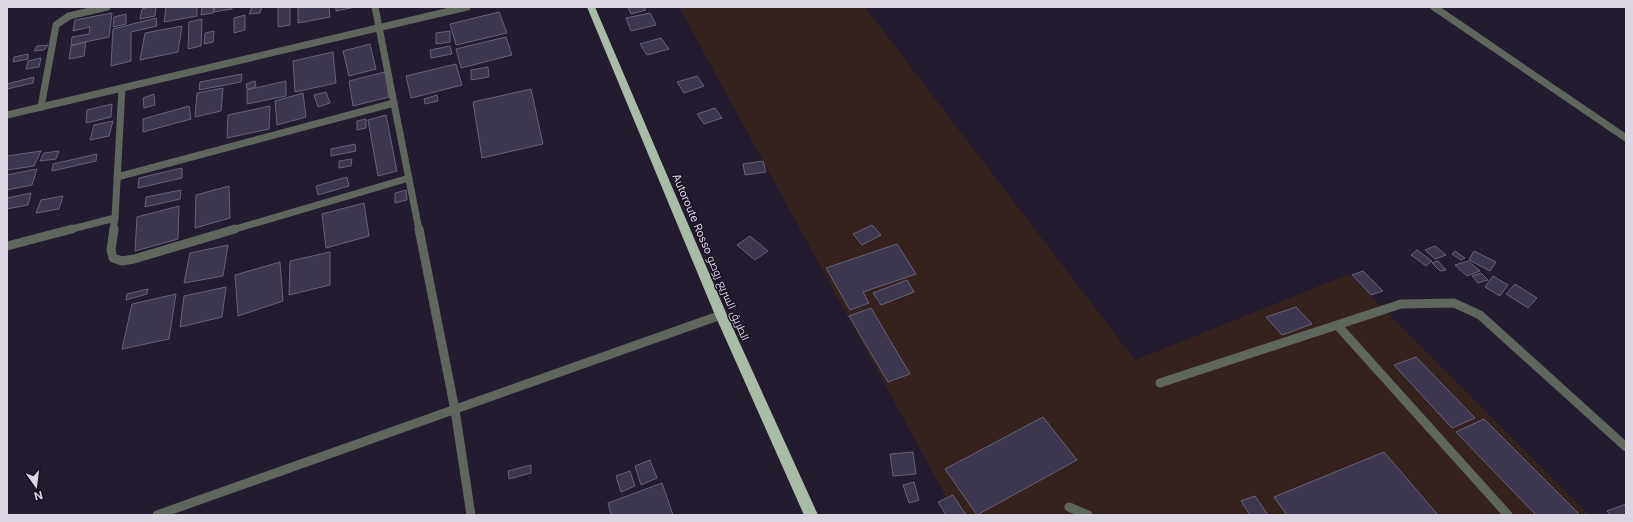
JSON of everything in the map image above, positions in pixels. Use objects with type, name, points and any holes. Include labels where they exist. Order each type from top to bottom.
[{"type":"highway","name":"Autoroute Rosso الطريق السريع روصو","points":[[591,7],[721,315],[811,515]]},
{"type":"street","points":[[69,16],[71,7]]},
{"type":"street","points":[[41,107],[56,25],[69,16],[107,7]]},
{"type":"street","points":[[375,7],[455,410],[471,515]]},
{"type":"street","points":[[7,115],[467,7]]},
{"type":"street","points":[[1434,7],[1626,138]]},
{"type":"street","points":[[122,88],[115,218],[111,250],[113,258],[122,261],[134,259],[409,178]]},
{"type":"street","points":[[117,177],[394,104]]},
{"type":"street","points":[[7,246],[115,218]]},
{"type":"street","points":[[1160,383],[1338,326],[1401,304],[1454,303],[1480,315],[1626,447]]},
{"type":"street","points":[[157,515],[721,315]]},
{"type":"street","points":[[1338,326],[1508,515]]},
{"type":"street","points":[[1069,507],[1088,515]]},
{"type":"shaded area","points":[[679,7],[865,7],[1135,360],[1349,274],[1589,515],[956,515]]},
{"type":"building","points":[[156,7],[155,16],[140,19],[142,9]]},
{"type":"building","points":[[166,7],[197,7],[197,16],[164,22]]},
{"type":"building","points":[[202,7],[214,7],[213,13],[201,15]]},
{"type":"building","points":[[215,7],[232,7],[232,9],[214,12]]},
{"type":"building","points":[[252,7],[262,7],[260,13],[249,14]]},
{"type":"building","points":[[278,7],[290,7],[290,25],[278,27]]},
{"type":"building","points":[[298,7],[329,7],[330,17],[298,23]]},
{"type":"building","points":[[336,7],[356,7],[336,11]]},
{"type":"building","points":[[628,7],[644,7],[646,10],[631,14]]},
{"type":"building","points":[[499,12],[507,33],[456,45],[450,24]]},
{"type":"building","points":[[112,13],[109,37],[71,45],[72,37],[89,34],[90,27],[73,31],[75,20]]},
{"type":"building","points":[[650,13],[656,25],[631,31],[626,18]]},
{"type":"building","points":[[126,14],[126,24],[113,27],[114,17]]},
{"type":"building","points":[[245,15],[245,30],[234,33],[234,18]]},
{"type":"building","points":[[156,18],[157,26],[131,32],[131,61],[111,66],[113,29]]},
{"type":"building","points":[[202,19],[201,46],[188,49],[189,22]]},
{"type":"building","points":[[182,26],[178,52],[140,60],[145,33]]},
{"type":"building","points":[[214,31],[213,42],[204,44],[205,33]]},
{"type":"building","points":[[450,31],[450,42],[436,44],[436,33]]},
{"type":"building","points":[[506,37],[512,55],[461,68],[456,49]]},
{"type":"building","points":[[661,38],[669,49],[647,55],[640,44]]},
{"type":"building","points":[[86,42],[84,56],[69,59],[71,46]]},
{"type":"building","points":[[370,44],[376,69],[349,76],[343,51]]},
{"type":"building","points":[[48,45],[44,50],[34,51],[37,46]]},
{"type":"building","points":[[450,46],[452,54],[431,58],[430,50]]},
{"type":"building","points":[[333,52],[336,83],[295,92],[293,61]]},
{"type":"building","points":[[28,54],[28,59],[13,62],[14,57]]},
{"type":"building","points":[[41,58],[39,67],[26,69],[28,61]]},
{"type":"building","points":[[456,64],[462,85],[411,98],[406,76]]},
{"type":"building","points":[[488,67],[489,77],[471,80],[471,70]]},
{"type":"building","points":[[385,72],[389,97],[353,106],[349,81]]},
{"type":"building","points":[[242,74],[241,82],[199,90],[200,82]]},
{"type":"building","points":[[697,76],[704,86],[684,93],[677,82]]},
{"type":"building","points":[[34,77],[33,83],[7,89],[7,84]]},
{"type":"building","points":[[255,81],[256,87],[247,89],[246,84]]},
{"type":"building","points":[[286,81],[286,96],[247,104],[247,90]]},
{"type":"building","points":[[223,88],[221,111],[195,117],[197,93]]},
{"type":"building","points":[[531,89],[543,144],[482,158],[473,102]]},
{"type":"building","points":[[326,92],[330,103],[318,107],[314,95]]},
{"type":"building","points":[[303,93],[306,117],[277,125],[275,101]]},
{"type":"building","points":[[154,94],[155,105],[144,108],[143,98]]},
{"type":"building","points":[[437,95],[438,101],[425,104],[424,99]]},
{"type":"building","points":[[112,104],[111,117],[86,123],[87,110]]},
{"type":"building","points":[[189,106],[191,119],[143,132],[143,119]]},
{"type":"building","points":[[270,106],[269,129],[227,138],[228,115]]},
{"type":"building","points":[[715,108],[722,118],[704,124],[697,114]]},
{"type":"building","points":[[386,115],[397,171],[378,176],[368,120]]},
{"type":"building","points":[[366,119],[366,128],[357,130],[357,121]]},
{"type":"building","points":[[113,121],[109,136],[90,140],[94,125]]},
{"type":"building","points":[[355,144],[356,151],[331,156],[331,149]]},
{"type":"building","points":[[41,151],[34,166],[7,170],[7,156]]},
{"type":"building","points":[[59,151],[56,159],[40,161],[44,153]]},
{"type":"building","points":[[97,154],[96,161],[52,171],[53,164]]},
{"type":"building","points":[[352,159],[351,166],[339,168],[339,161]]},
{"type":"building","points":[[763,161],[766,172],[745,175],[743,164]]},
{"type":"building","points":[[182,168],[182,178],[138,188],[139,178]]},
{"type":"building","points":[[37,169],[32,185],[7,190],[7,175]]},
{"type":"building","points":[[347,177],[349,186],[318,195],[316,186]]},
{"type":"building","points":[[229,186],[230,218],[195,228],[196,195]]},
{"type":"building","points":[[181,190],[180,199],[145,207],[146,197]]},
{"type":"building","points":[[406,190],[407,200],[395,203],[395,193]]},
{"type":"building","points":[[31,193],[28,205],[7,209],[7,198]]},
{"type":"building","points":[[63,196],[59,209],[36,213],[41,200]]},
{"type":"building","points":[[364,203],[369,236],[326,248],[322,214]]},
{"type":"building","points":[[179,206],[178,239],[135,251],[137,217]]},
{"type":"building","points":[[872,225],[881,235],[862,245],[853,234]]},
{"type":"building","points":[[750,236],[768,251],[755,260],[737,245]]},
{"type":"building","points":[[897,244],[916,274],[863,292],[869,303],[850,310],[826,268]]},
{"type":"building","points":[[228,245],[223,276],[184,283],[190,253]]},
{"type":"building","points":[[1435,246],[1446,255],[1435,259],[1425,250]]},
{"type":"building","points":[[1417,250],[1432,261],[1426,266],[1411,255]]},
{"type":"building","points":[[1455,251],[1465,258],[1461,260],[1452,254]]},
{"type":"building","points":[[1474,251],[1496,262],[1490,271],[1469,260]]},
{"type":"building","points":[[330,252],[330,285],[289,295],[290,261]]},
{"type":"building","points":[[1438,261],[1446,270],[1440,271],[1432,263]]},
{"type":"building","points":[[1468,261],[1480,271],[1467,276],[1455,265]]},
{"type":"building","points":[[280,262],[283,301],[238,316],[235,275]]},
{"type":"building","points":[[1363,271],[1383,291],[1371,295],[1352,275]]},
{"type":"building","points":[[1481,273],[1488,280],[1478,283],[1472,276]]},
{"type":"building","points":[[1493,276],[1508,285],[1500,296],[1485,287]]},
{"type":"building","points":[[907,280],[914,292],[881,305],[873,293]]},
{"type":"building","points":[[1515,284],[1537,298],[1528,308],[1506,294]]},
{"type":"building","points":[[226,287],[222,317],[180,327],[184,296]]},
{"type":"building","points":[[148,289],[147,294],[126,300],[127,294]]},
{"type":"building","points":[[176,294],[169,339],[122,349],[132,304]]},
{"type":"building","points":[[1296,307],[1312,324],[1282,335],[1266,317]]},
{"type":"building","points":[[871,308],[910,374],[888,382],[849,316]]},
{"type":"building","points":[[1416,357],[1475,418],[1452,428],[1394,365]]},
{"type":"building","points":[[1043,417],[1077,460],[977,515],[945,469]]},
{"type":"building","points":[[1484,419],[1580,515],[1536,515],[1456,432]]},
{"type":"building","points":[[913,452],[916,474],[893,476],[890,454]]},
{"type":"building","points":[[1384,452],[1438,515],[1287,515],[1274,497]]},
{"type":"building","points":[[650,460],[657,478],[641,485],[635,466]]},
{"type":"building","points":[[531,465],[531,473],[509,479],[508,471]]},
{"type":"building","points":[[630,471],[635,486],[621,492],[616,476]]},
{"type":"building","points":[[914,482],[919,500],[909,503],[903,485]]},
{"type":"building","points":[[662,483],[673,515],[611,515],[608,503]]},
{"type":"building","points":[[953,495],[966,515],[946,515],[938,502]]},
{"type":"building","points":[[1255,496],[1268,515],[1250,515],[1241,501]]},
{"type":"building","points":[[1626,504],[1626,515],[1611,515],[1607,511]]}]
